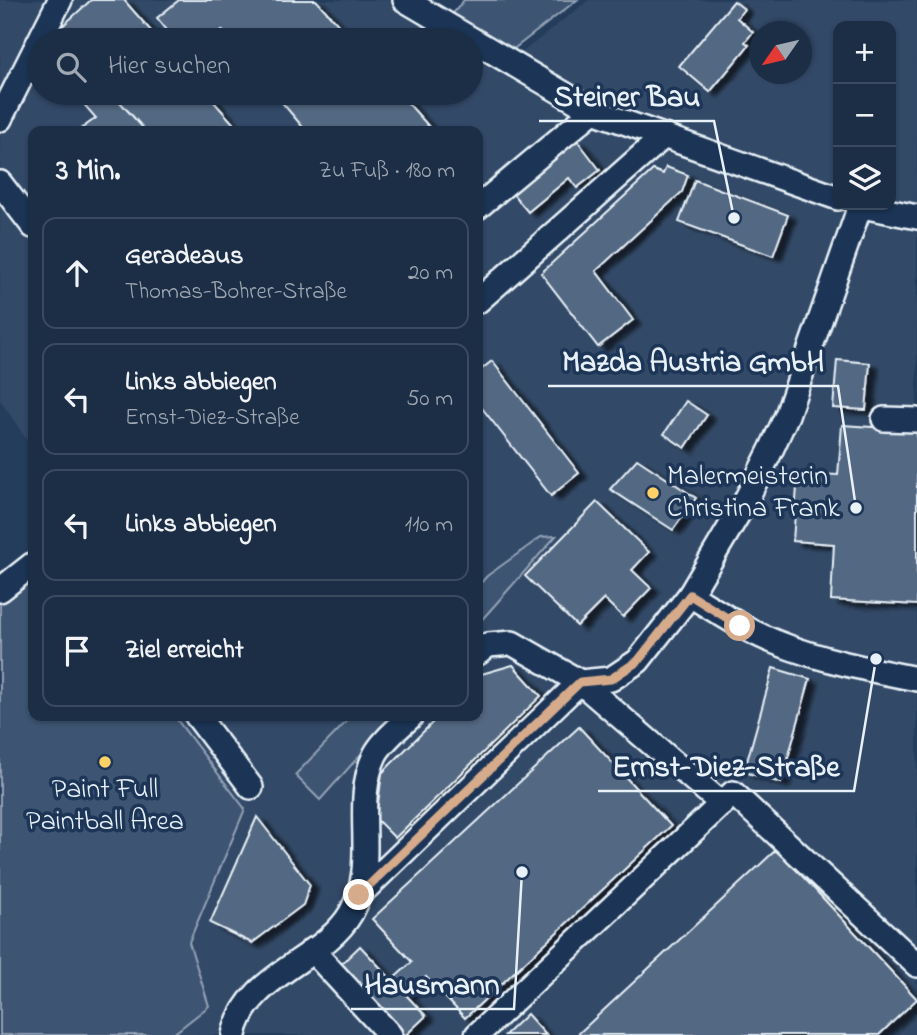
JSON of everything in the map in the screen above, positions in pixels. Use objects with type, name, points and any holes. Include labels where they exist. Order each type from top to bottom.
[{"type":"street","points":[[46,28],[60,0]]},
{"type":"street","points":[[405,0],[452,28]]},
{"type":"street","points":[[483,46],[593,111],[833,196]]},
{"type":"street","points":[[0,119],[28,63]]},
{"type":"street","points":[[483,203],[593,111]]},
{"type":"street","points":[[483,297],[664,136]]},
{"type":"street","points":[[0,183],[28,219]]},
{"type":"street","points":[[359,895],[580,682],[611,679],[638,661],[690,595],[745,502],[787,415],[850,210]]},
{"type":"street","points":[[884,210],[917,217]]},
{"type":"street","points":[[884,419],[917,420]]},
{"type":"street","points":[[0,590],[28,569]]},
{"type":"street","points":[[690,595],[740,626],[777,643],[825,658],[917,679]]},
{"type":"street","points":[[483,649],[488,645],[512,643],[580,682],[722,804]]},
{"type":"street","points":[[201,721],[251,786]]},
{"type":"street","points":[[234,1035],[236,1023],[251,999],[334,933],[350,915],[365,877],[366,787],[376,754],[406,721]]},
{"type":"street","points":[[477,1035],[733,793],[917,965]]},
{"type":"street","points":[[312,950],[390,1035]]},
{"type":"shaded area","points":[[0,0],[389,0],[435,28],[28,28],[28,105],[483,105],[483,58],[501,69],[589,0],[917,0],[917,1035],[0,1035],[0,598],[28,576],[28,721],[483,721],[483,126],[28,126],[28,442],[0,400]]},
{"type":"shaded area","points":[[464,0],[577,0],[511,51],[483,35],[483,28],[472,28],[451,16]]},
{"type":"shaded area","points":[[556,536],[483,618],[483,580],[541,537]]},
{"type":"shaded area","name":"Paint Full Paintball Area","points":[[28,582],[28,721],[178,721],[245,809],[189,942],[209,1006],[172,1035],[0,1035],[0,604]]},
{"type":"shaded area","points":[[347,721],[391,721],[320,800],[295,775]]},
{"type":"building","points":[[91,0],[124,0],[148,28],[60,28]]},
{"type":"building","points":[[179,0],[316,0],[341,28],[165,28],[157,18]]},
{"type":"building","points":[[734,1],[744,9],[737,18],[749,28],[749,37],[745,42],[749,45],[710,92],[679,66]]},
{"type":"building","points":[[85,105],[123,105],[142,126],[85,126],[96,118]]},
{"type":"building","points":[[123,105],[217,105],[236,126],[142,126]]},
{"type":"building","points":[[284,105],[410,105],[429,126],[302,126]]},
{"type":"building","points":[[577,140],[600,170],[577,188],[569,178],[528,212],[512,193]]},
{"type":"building","points":[[666,167],[688,175],[682,192],[596,271],[633,320],[598,347],[541,273],[653,170],[663,174]]},
{"type":"building","points":[[695,180],[788,215],[773,256],[679,222]]},
{"type":"building","points":[[837,360],[870,363],[866,410],[833,408]]},
{"type":"building","points":[[492,361],[579,473],[551,496],[483,409],[483,368]]},
{"type":"building","points":[[686,401],[707,415],[685,448],[664,434]]},
{"type":"building","points":[[842,425],[917,430],[917,605],[831,600],[834,544],[793,541],[798,473],[838,475]]},
{"type":"building","name":"Malermeisterin Christina Frank","points":[[637,459],[696,498],[673,530],[610,489]]},
{"type":"building","points":[[597,502],[649,552],[632,570],[651,588],[623,617],[604,599],[577,626],[525,576]]},
{"type":"building","points":[[513,665],[541,696],[395,838],[376,819],[382,773],[434,721],[483,721],[483,674]]},
{"type":"building","points":[[773,668],[810,679],[781,783],[744,772]]},
{"type":"building","points":[[579,727],[671,826],[465,1018],[426,977],[406,995],[426,1016],[406,1035],[398,1035],[336,969],[360,946],[392,980],[412,962],[372,919]]},
{"type":"building","points":[[257,817],[310,885],[303,905],[252,943],[210,923]]},
{"type":"building","points":[[777,849],[917,999],[879,1035],[577,1035]]},
{"type":"building","points":[[527,1014],[546,1035],[505,1035]]},
{"type":"place","name":"Steiner Bau","points":[[734,218]]},
{"type":"place","name":"Malermeisterin Christina Frank","points":[[653,493]]},
{"type":"place","name":"Mazda Austria GmbH","points":[[856,508]]},
{"type":"place","name":"Ernst-Diez-Straße","points":[[876,659]]},
{"type":"place","name":"Paint Full Paintball Area","points":[[105,762]]},
{"type":"place","name":"Hausmann","points":[[522,872]]},
{"type":"route","points":[[359,895],[580,682],[611,679],[638,661],[690,595],[740,626]]}]
